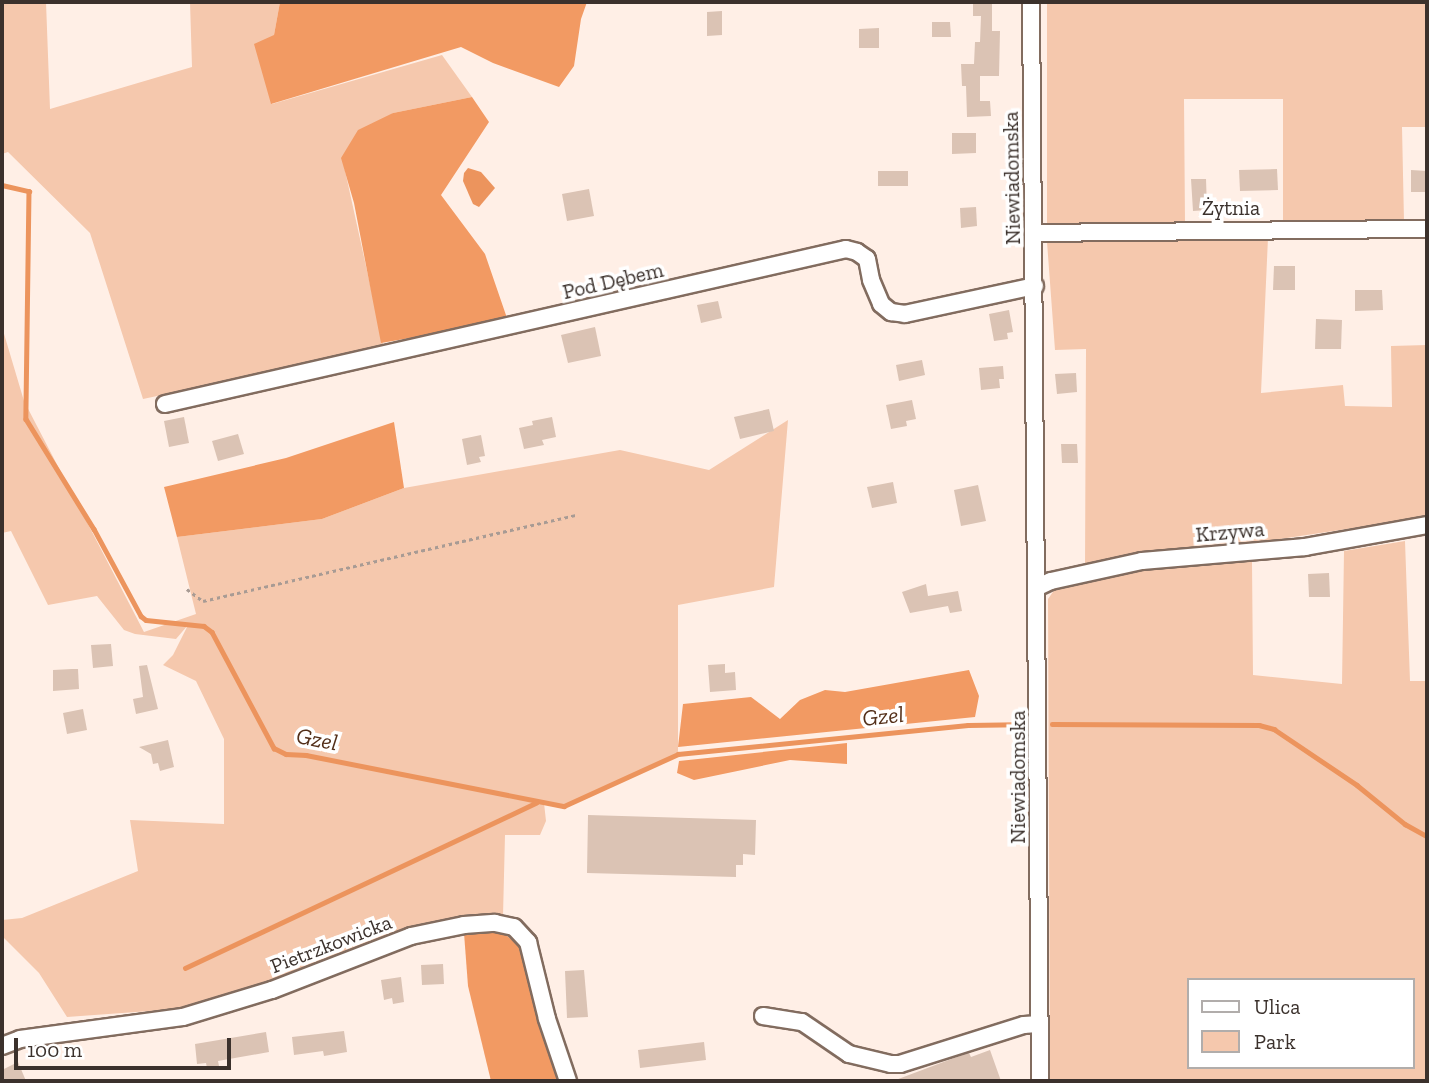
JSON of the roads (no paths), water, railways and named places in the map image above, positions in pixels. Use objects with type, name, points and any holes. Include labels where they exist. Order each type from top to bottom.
[{"type":"street","name":"Niewiadomska","points":[[1031,2],[1037,354],[1040,1081]]},
{"type":"street","name":"Żytnia","points":[[1034,233],[1427,229]]},
{"type":"street","name":"Pod Dębem","points":[[165,404],[846,250],[857,252],[867,259],[881,304],[891,312],[905,314],[1035,286]]},
{"type":"street","name":"Krzywa","points":[[1038,587],[1063,578],[1142,561],[1305,547],[1427,525]]},
{"type":"street","name":"Pietrzkowicka","points":[[2,1046],[20,1039],[183,1017],[272,990],[411,936],[464,925],[495,923],[514,927],[528,942],[547,1019],[568,1081]]},
{"type":"street","points":[[763,1016],[802,1021],[849,1055],[891,1064],[901,1064],[1024,1025],[1040,1024]]},
{"type":"waterway","name":"Gzel","points":[[2,185],[29,191],[26,419],[94,529],[141,616],[146,620],[204,626],[212,632],[274,748],[286,754],[306,755],[564,806],[678,754],[968,725],[1027,724]]},
{"type":"waterway","name":"Gzel","points":[[1052,724],[1259,725],[1274,729],[1357,785],[1405,824],[1427,836]]},
{"type":"waterway","points":[[185,968],[536,803]]}]
